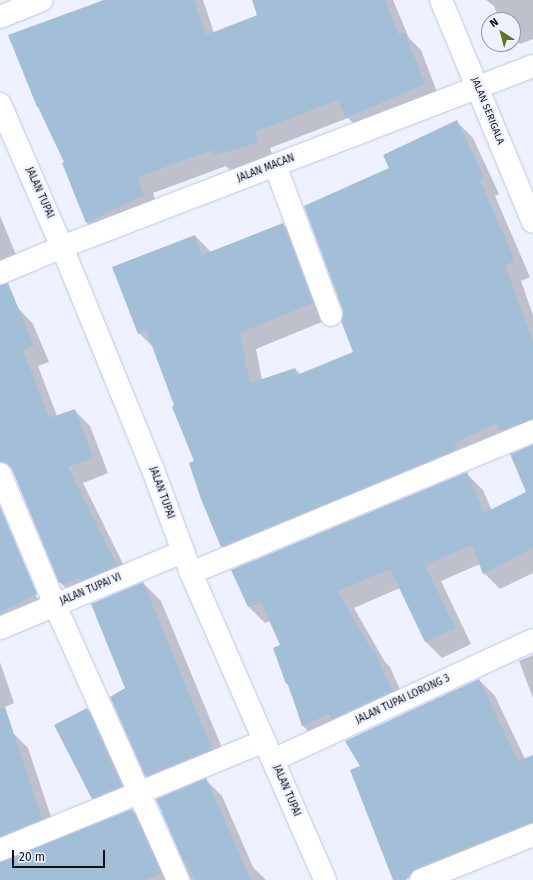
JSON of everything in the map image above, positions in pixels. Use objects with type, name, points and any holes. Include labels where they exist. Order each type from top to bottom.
[{"type":"street","points":[[0,17],[42,0]]},
{"type":"street","name":"JALAN SERIGALA","points":[[441,0],[533,222]]},
{"type":"street","name":"JALAN MACAN","points":[[0,274],[62,247],[533,66]]},
{"type":"street","name":"JALAN TUPAI","points":[[0,104],[62,247],[153,470],[182,552],[325,880]]},
{"type":"street","points":[[275,165],[331,315]]},
{"type":"street","points":[[191,573],[533,431]]},
{"type":"street","points":[[0,474],[55,605],[178,880]]},
{"type":"street","name":"JALAN TUPAI VI","points":[[0,628],[182,552]]},
{"type":"street","name":"JALAN TUPAI LORONG 3","points":[[0,850],[138,793],[268,750],[533,640]]},
{"type":"street","points":[[421,880],[533,835]]},
{"type":"building","points":[[104,0],[194,0],[206,35],[257,15],[252,0],[385,0],[399,35],[405,33],[425,84],[346,118],[338,100],[255,132],[258,142],[214,156],[212,150],[138,177],[144,195],[86,223],[62,163],[64,162],[37,107],[8,35]]},
{"type":"building","points":[[457,120],[484,178],[480,180],[515,261],[505,265],[533,342],[533,419],[500,431],[497,423],[454,443],[457,449],[221,547],[201,499],[189,463],[194,461],[172,407],[174,405],[146,330],[138,334],[112,267],[195,235],[202,255],[283,223],[313,303],[240,333],[250,383],[295,368],[297,375],[353,352],[341,321],[343,311],[304,206],[389,168],[383,155]]},
{"type":"building","points":[[8,283],[34,346],[23,350],[49,418],[75,409],[93,458],[68,467],[117,566],[81,581],[79,577],[62,585],[61,582],[59,583],[12,469],[7,464],[0,462],[0,285]]},
{"type":"building","points":[[533,445],[533,548],[483,574],[472,545],[425,565],[455,628],[425,642],[390,569],[338,591],[372,651],[374,650],[392,691],[332,719],[329,714],[302,726],[288,683],[286,684],[273,648],[280,645],[261,602],[248,607],[231,570],[467,472],[484,513],[526,492],[510,454]]},
{"type":"building","points":[[0,506],[37,594],[0,612]]},
{"type":"building","points":[[143,582],[212,749],[145,776],[110,697],[125,688],[91,604]]},
{"type":"building","points":[[479,679],[518,761],[533,755],[533,823],[416,868],[406,880],[393,880],[350,770],[360,766],[345,741]]},
{"type":"building","points":[[5,707],[42,819],[0,836],[0,708]]},
{"type":"building","points":[[87,708],[122,786],[92,799],[54,725]]},
{"type":"building","points":[[206,778],[251,880],[195,880],[186,861],[184,863],[156,799]]},
{"type":"building","points":[[132,809],[161,873],[146,880],[0,880],[0,862]]}]
